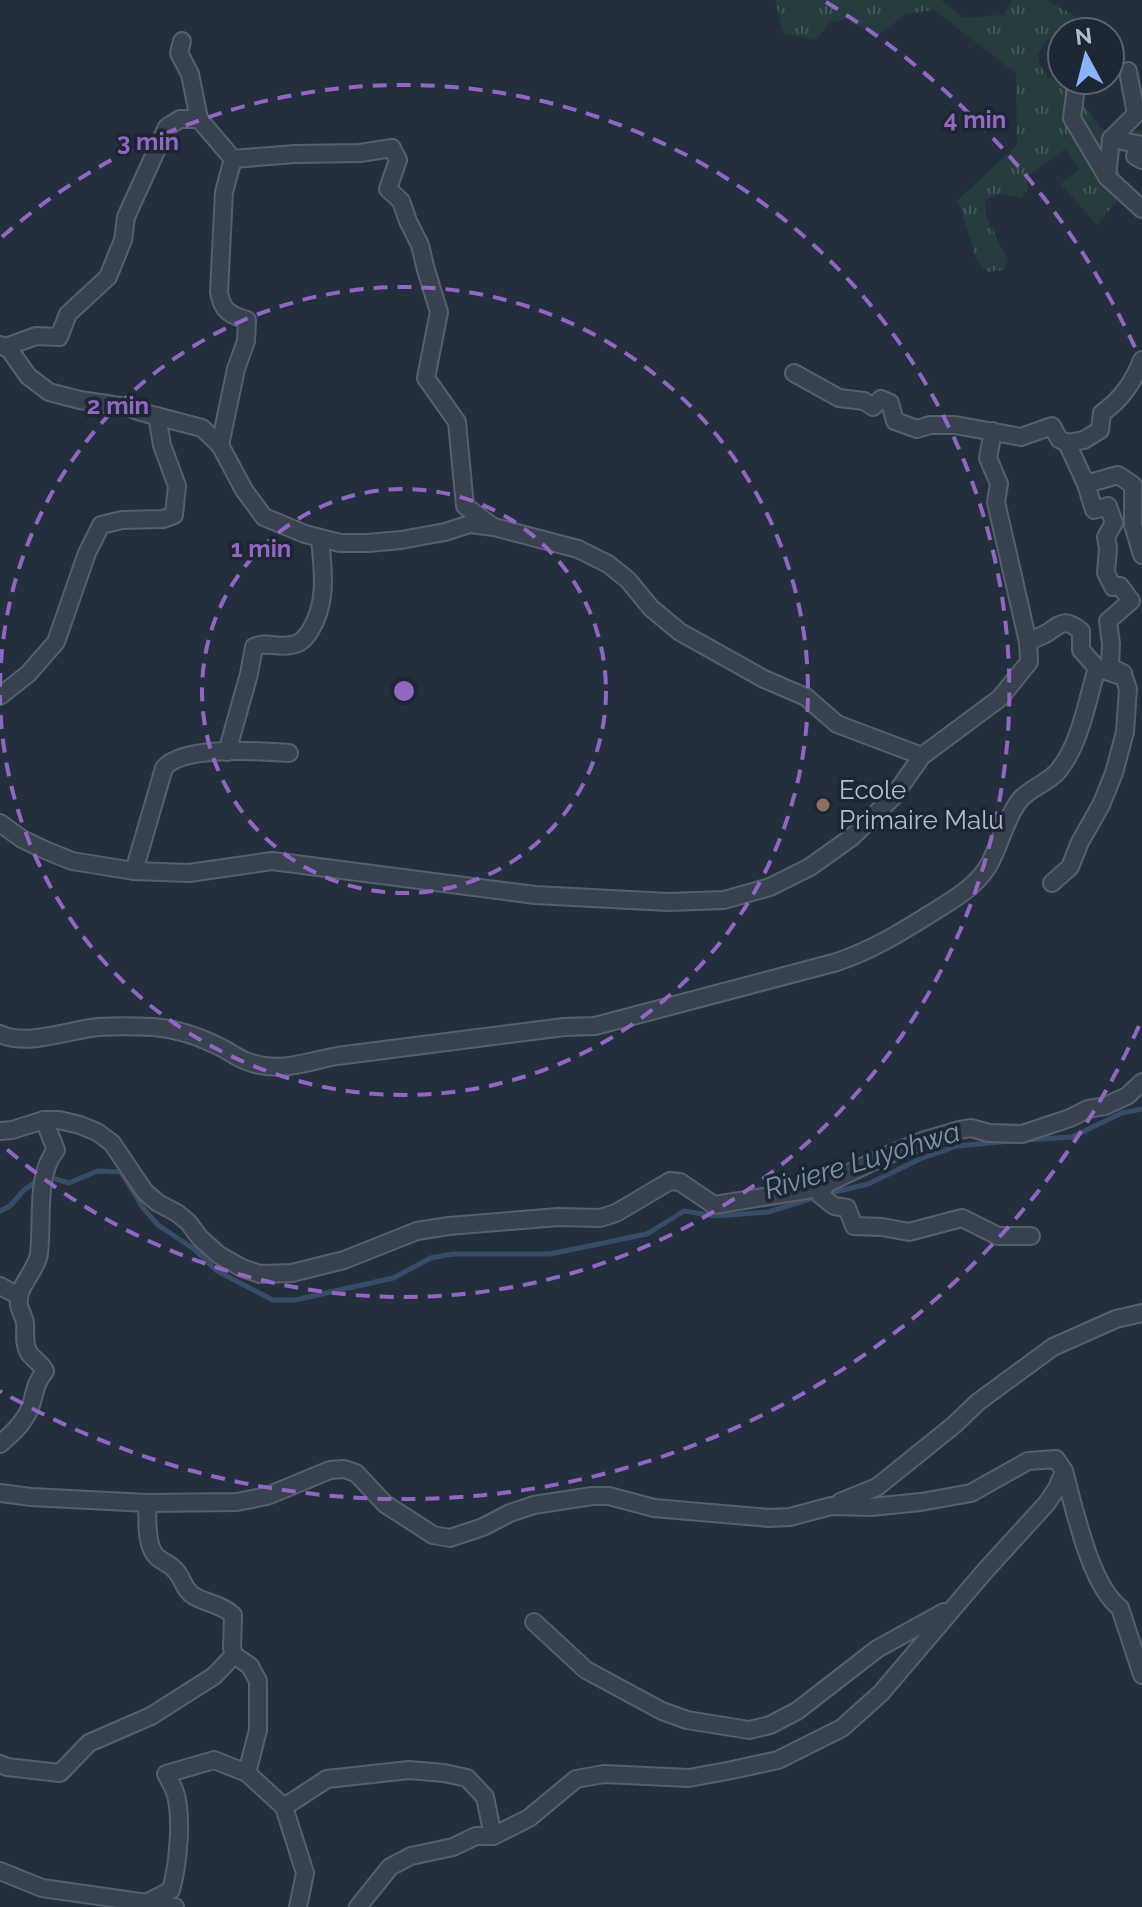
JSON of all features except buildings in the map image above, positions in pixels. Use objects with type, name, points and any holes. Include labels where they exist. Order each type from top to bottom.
[{"type":"street","points":[[182,41],[179,53],[190,74],[199,119],[233,159]]},
{"type":"street","points":[[1107,177],[1111,139],[1136,114],[1128,71]]},
{"type":"street","points":[[1075,96],[1072,118],[1107,177],[1142,209]]},
{"type":"street","points":[[199,119],[180,119],[167,127],[126,217],[123,240],[108,277],[68,314],[59,337],[36,336],[3,346],[28,376],[49,392],[127,407],[202,428],[220,445],[244,490],[264,517],[320,539],[368,543],[445,532],[470,524],[494,527],[578,549],[608,564],[628,580],[651,608],[680,632],[764,679],[806,697],[837,724],[922,756]]},
{"type":"street","points":[[1111,139],[1142,150]]},
{"type":"street","points":[[233,159],[360,153],[392,148],[398,160],[388,189],[401,201],[420,245],[439,312],[426,378],[457,422],[465,506],[494,527]]},
{"type":"street","points":[[220,445],[236,369],[246,341],[247,320],[234,316],[221,305],[219,292],[224,192],[233,159]]},
{"type":"street","points":[[794,373],[839,398],[864,401],[873,407],[881,399],[890,403],[895,421],[917,429],[930,425],[955,425],[1021,437],[1052,426],[1059,439],[1067,443],[1084,440],[1100,430],[1102,413],[1138,381],[1142,360]]},
{"type":"street","points":[[0,696],[28,674],[56,642],[87,553],[101,525],[122,520],[163,519],[174,515],[177,486],[162,445],[157,416]]},
{"type":"street","points":[[0,823],[22,839],[72,861],[134,871],[189,873],[272,861],[535,895],[668,902],[724,900],[770,887],[810,867],[852,837],[893,797],[922,756],[1000,698],[1029,662],[1028,642],[996,502],[999,484],[988,458],[993,431]]},
{"type":"street","points":[[1067,443],[1094,510],[1108,506],[1114,523],[1106,537],[1106,573],[1113,587],[1120,586],[1131,601],[1108,621],[1110,667],[1136,679],[1139,694],[1128,689]]},
{"type":"street","points":[[1086,484],[1118,475],[1133,485],[1133,525],[1142,555]]},
{"type":"street","points":[[227,752],[254,647],[259,644],[290,646],[304,640],[318,618],[322,604],[323,572],[320,539]]},
{"type":"street","points":[[1028,642],[1059,624],[1072,624],[1081,631],[1081,650],[1097,668],[1124,677],[1128,689],[1125,732],[1114,773],[1070,867],[1052,883]]},
{"type":"street","points":[[0,1034],[13,1039],[98,1027],[156,1027],[199,1037],[246,1061],[292,1068],[337,1056],[564,1027],[595,1026],[837,962],[889,940],[975,883],[988,866],[1018,802],[1057,772],[1074,746],[1097,668]]},
{"type":"street","points":[[134,871],[164,768],[170,761],[227,752],[289,753]]},
{"type":"street","points":[[0,1131],[44,1120],[59,1120],[97,1132],[112,1143],[145,1192],[188,1222],[219,1255],[260,1274],[292,1273],[344,1260],[417,1231],[558,1217],[600,1218],[616,1213],[670,1181],[680,1182],[714,1205],[807,1190],[925,1140],[959,1130],[971,1128],[989,1133],[1022,1134],[1088,1109],[1105,1106],[1127,1096],[1142,1082]]},
{"type":"street","points":[[0,1444],[22,1423],[30,1409],[35,1384],[45,1371],[27,1349],[25,1319],[19,1309],[19,1296],[38,1257],[45,1176],[49,1158],[56,1150],[44,1120]]},
{"type":"street","points":[[826,1184],[820,1195],[834,1206],[847,1208],[854,1226],[909,1232],[962,1218],[998,1236],[1031,1236]]},
{"type":"street","points":[[0,1286],[19,1296]]},
{"type":"street","points":[[0,1493],[147,1503],[237,1502],[267,1496],[330,1470],[344,1469],[356,1473],[385,1504],[433,1535],[450,1538],[534,1505],[592,1496],[609,1496],[654,1508],[790,1517],[831,1506],[877,1487],[978,1402],[1053,1347],[1116,1319],[1142,1313]]},
{"type":"street","points":[[831,1506],[896,1505],[971,1493],[1028,1461],[1056,1459],[1064,1471],[1083,1544],[1104,1590],[1120,1608],[1142,1675]]},
{"type":"street","points":[[358,1907],[390,1867],[411,1856],[453,1847],[476,1836],[493,1836],[529,1818],[576,1779],[604,1774],[689,1778],[778,1760],[842,1728],[881,1693],[1047,1503],[1064,1471]]},
{"type":"street","points":[[147,1503],[150,1546],[158,1558],[170,1564],[180,1575],[188,1592],[198,1599],[226,1608],[233,1615],[234,1655],[250,1666],[258,1681],[258,1730],[247,1773]]},
{"type":"street","points":[[534,1622],[586,1670],[662,1711],[687,1720],[749,1730],[770,1725],[797,1711],[877,1649],[956,1605]]},
{"type":"street","points":[[0,1764],[60,1773],[89,1743],[151,1716],[214,1676],[234,1655]]},
{"type":"street","points":[[145,1905],[171,1890],[177,1871],[179,1810],[175,1791],[166,1774],[214,1760],[247,1773],[284,1807],[305,1873],[298,1907]]},
{"type":"street","points":[[284,1807],[327,1779],[409,1770],[444,1773],[467,1778],[485,1797],[493,1836]]},
{"type":"street","points":[[0,1871],[42,1888],[175,1907]]},
{"type":"green space","points":[[775,0],[941,0],[963,18],[1003,15],[1013,0],[1047,0],[1074,16],[1046,16],[1046,41],[1038,55],[1046,74],[1046,96],[1076,96],[1102,129],[1142,130],[1142,151],[1115,148],[1119,174],[1129,187],[1097,225],[1061,184],[1080,169],[1065,149],[1026,177],[1028,190],[1021,198],[999,194],[985,200],[986,216],[1008,261],[1003,270],[988,272],[977,260],[958,200],[1017,145],[1016,73],[934,10],[906,14],[877,36],[846,19],[830,22],[816,40],[784,34]]},
{"type":"waterway","name":"Riviere Luyohwa","points":[[1025,1140],[1072,1137],[1122,1113],[1142,1109]]},
{"type":"waterway","name":"Riviere Luyohwa","points":[[826,1194],[868,1184],[920,1159],[957,1146],[1011,1141]]},
{"type":"waterway","name":"Riviere Luyohwa","points":[[49,1177],[69,1183],[98,1171],[121,1172],[143,1208],[158,1225],[194,1249],[217,1271],[273,1300],[295,1300],[393,1278],[431,1258],[453,1254],[550,1254],[647,1234],[684,1211],[716,1216],[768,1212],[816,1197]]},
{"type":"waterway","name":"Riviere Luyohwa","points":[[0,1211],[40,1179]]},
{"type":"place","name":"Ecole Primaire Malu","points":[[823,805]]}]
